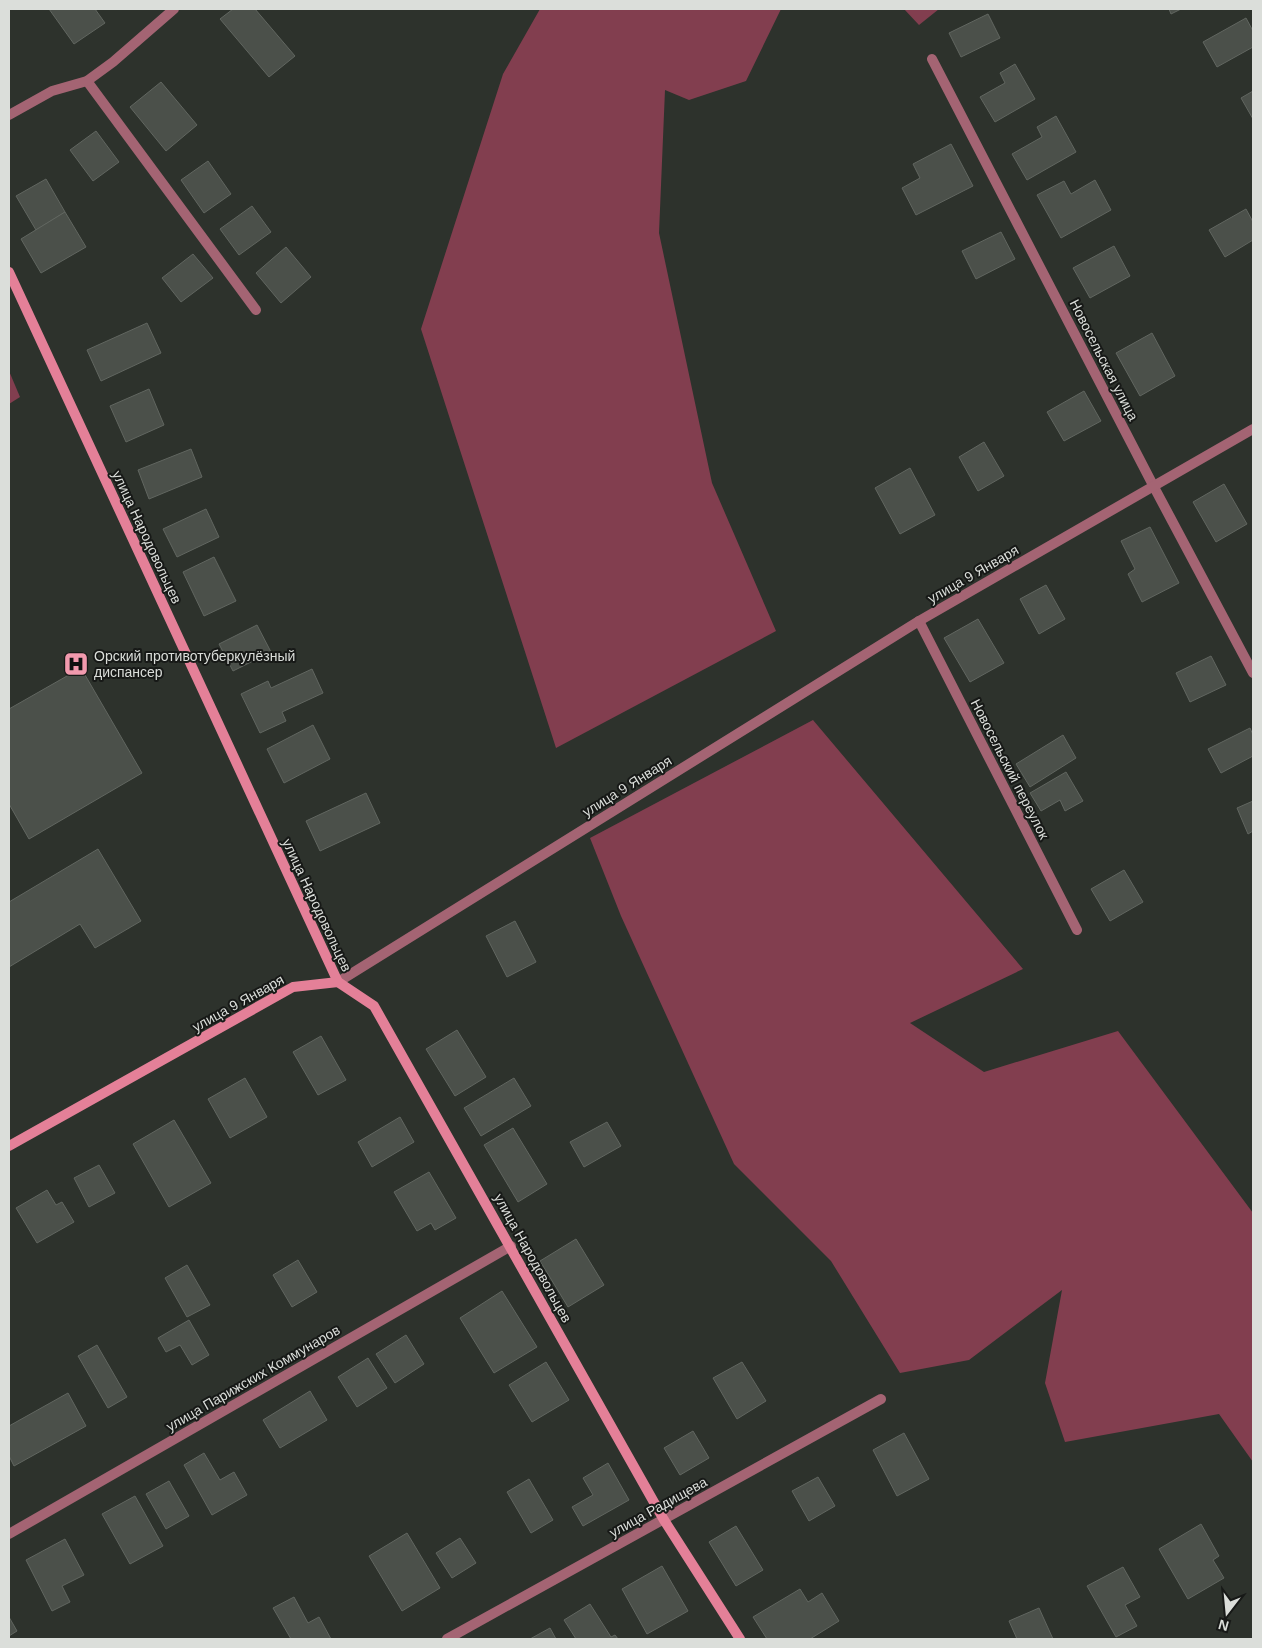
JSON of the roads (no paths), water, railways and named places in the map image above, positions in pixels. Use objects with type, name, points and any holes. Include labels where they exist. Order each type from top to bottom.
[{"type":"main road","name":"улица Народовольцев","points":[[9,272],[338,982],[374,1006],[664,1520],[740,1639]]},
{"type":"main road","name":"улица 9 Января","points":[[9,1146],[294,988],[338,982]]},
{"type":"street","points":[[9,115],[52,91],[87,81],[174,9]]},
{"type":"street","name":"Новосельская улица","points":[[932,59],[1154,487],[1253,673]]},
{"type":"street","points":[[87,81],[256,310]]},
{"type":"street","name":"улица 9 Января","points":[[338,982],[919,621],[1253,429]]},
{"type":"street","name":"Новосельский переулок","points":[[919,621],[1077,930]]},
{"type":"street","name":"улица Парижских Коммунаров","points":[[9,1534],[511,1246]]},
{"type":"street","name":"улица Радищева","points":[[447,1639],[881,1399]]},
{"type":"place","name":"Орский противотуберкулёзный диспансер","points":[[76,664]]}]
